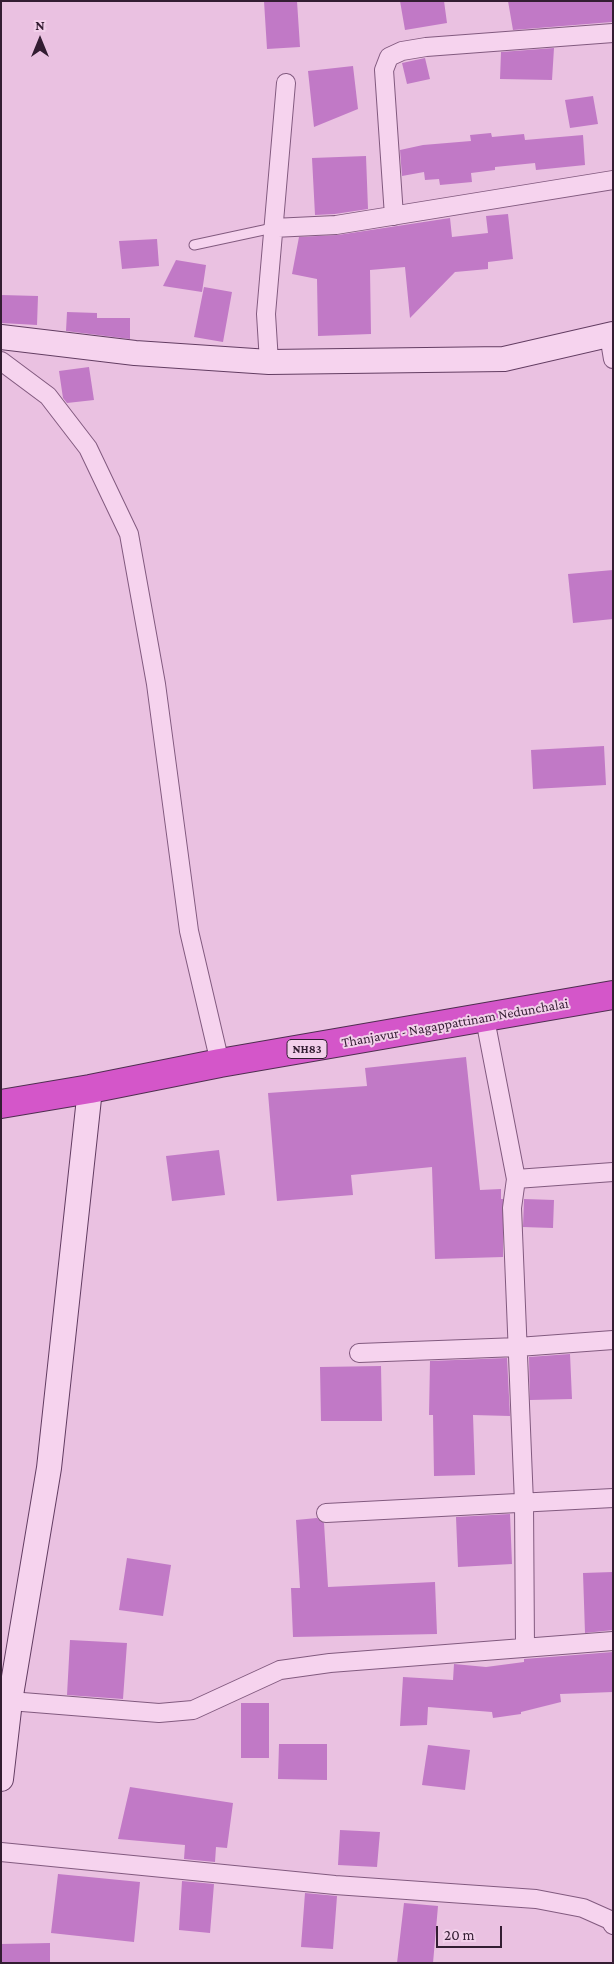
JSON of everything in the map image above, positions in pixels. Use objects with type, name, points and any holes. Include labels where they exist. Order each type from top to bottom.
[{"type":"highway","name":"Thanjavur - Nagappattinam Nedunchalai","points":[[1,1104],[90,1090],[220,1064],[613,995]]},
{"type":"street","points":[[394,216],[384,70],[389,57],[402,50],[426,47],[613,33]]},
{"type":"street","points":[[269,362],[266,314],[286,83]]},
{"type":"street","points":[[272,228],[336,225],[613,180]]},
{"type":"street","points":[[1,337],[134,354],[269,362],[504,359],[611,335],[613,359]]},
{"type":"street","points":[[1,361],[48,396],[88,448],[129,534],[156,684],[189,931],[220,1064]]},
{"type":"street","points":[[485,1018],[516,1179],[512,1208],[524,1503],[526,1648]]},
{"type":"street","points":[[1,1779],[10,1701],[48,1468],[90,1090]]},
{"type":"street","points":[[516,1179],[613,1172]]},
{"type":"street","points":[[359,1352],[518,1347],[613,1340]]},
{"type":"street","points":[[326,1513],[613,1498]]},
{"type":"street","points":[[10,1701],[159,1713],[193,1710],[280,1670],[330,1663],[613,1641]]},
{"type":"street","points":[[1,1852],[335,1885],[536,1899],[583,1908],[612,1922]]},
{"type":"lane","points":[[194,245],[272,228]]},
{"type":"building","points":[[264,1],[297,1],[300,47],[267,49]]},
{"type":"building","points":[[400,1],[444,1],[447,23],[405,30]]},
{"type":"building","points":[[508,1],[612,1],[612,22],[513,30]]},
{"type":"building","points":[[554,48],[552,80],[500,79],[501,52]]},
{"type":"building","points":[[425,58],[430,79],[407,84],[402,63]]},
{"type":"building","points":[[353,66],[358,109],[314,127],[308,71]]},
{"type":"building","points":[[593,96],[598,124],[570,128],[565,100]]},
{"type":"building","points":[[491,133],[492,137],[524,134],[525,140],[583,135],[585,165],[536,170],[535,163],[495,167],[495,170],[471,173],[472,182],[440,185],[439,179],[425,180],[424,172],[402,176],[400,150],[423,145],[471,141],[470,135]]},
{"type":"building","points":[[366,156],[368,209],[315,215],[312,158]]},
{"type":"building","points":[[508,214],[513,259],[488,262],[488,269],[455,272],[410,318],[405,267],[370,270],[371,334],[318,336],[317,279],[292,274],[299,237],[338,235],[450,218],[452,237],[488,233],[486,216]]},
{"type":"building","points":[[157,239],[159,266],[122,269],[119,241]]},
{"type":"building","points":[[176,260],[206,265],[202,292],[163,286]]},
{"type":"building","points":[[204,287],[232,292],[223,342],[194,337]]},
{"type":"building","points":[[1,295],[38,296],[37,325],[1,323]]},
{"type":"building","points":[[67,312],[97,313],[97,318],[130,318],[130,339],[66,331]]},
{"type":"building","points":[[89,367],[94,400],[67,403],[63,398],[59,371]]},
{"type":"building","points":[[613,570],[613,619],[573,623],[568,574]]},
{"type":"building","points":[[604,746],[606,785],[533,789],[531,750]]},
{"type":"building","points":[[466,1057],[480,1190],[501,1189],[501,1199],[503,1199],[503,1257],[435,1259],[432,1167],[351,1175],[353,1195],[277,1201],[268,1093],[367,1086],[365,1068]]},
{"type":"building","points":[[219,1150],[225,1195],[172,1201],[166,1156]]},
{"type":"building","points":[[524,1199],[554,1200],[553,1228],[523,1227]]},
{"type":"building","points":[[570,1354],[572,1399],[530,1400],[529,1357]]},
{"type":"building","points":[[507,1358],[510,1416],[473,1415],[475,1475],[434,1476],[433,1415],[429,1415],[430,1361]]},
{"type":"building","points":[[381,1366],[382,1421],[321,1421],[320,1367]]},
{"type":"building","points":[[510,1514],[512,1564],[458,1567],[456,1517]]},
{"type":"building","points":[[317,1518],[324,1523],[328,1587],[435,1582],[437,1634],[293,1637],[291,1588],[300,1588],[296,1520]]},
{"type":"building","points":[[127,1558],[171,1565],[163,1616],[119,1610]]},
{"type":"building","points":[[613,1572],[613,1630],[585,1633],[583,1573]]},
{"type":"building","points":[[70,1640],[127,1643],[123,1699],[67,1695]]},
{"type":"building","points":[[613,1652],[613,1692],[560,1694],[561,1702],[521,1712],[521,1714],[493,1718],[492,1712],[428,1707],[427,1725],[400,1726],[403,1677],[453,1680],[454,1664],[486,1667],[524,1662],[524,1659]]},
{"type":"building","points":[[241,1703],[269,1703],[269,1758],[241,1758]]},
{"type":"building","points":[[279,1744],[327,1744],[327,1780],[278,1779]]},
{"type":"building","points":[[428,1745],[470,1750],[465,1790],[422,1785]]},
{"type":"building","points":[[130,1787],[233,1803],[227,1848],[216,1847],[215,1862],[184,1859],[185,1845],[118,1839]]},
{"type":"building","points":[[340,1830],[380,1832],[377,1867],[338,1865]]},
{"type":"building","points":[[58,1874],[140,1882],[134,1942],[51,1933]]},
{"type":"building","points":[[182,1881],[214,1884],[210,1933],[179,1930]]},
{"type":"building","points":[[305,1893],[337,1896],[333,1949],[301,1947]]},
{"type":"building","points":[[404,1903],[438,1906],[433,1963],[397,1963]]},
{"type":"building","points":[[50,1943],[50,1963],[1,1963],[1,1944]]}]
